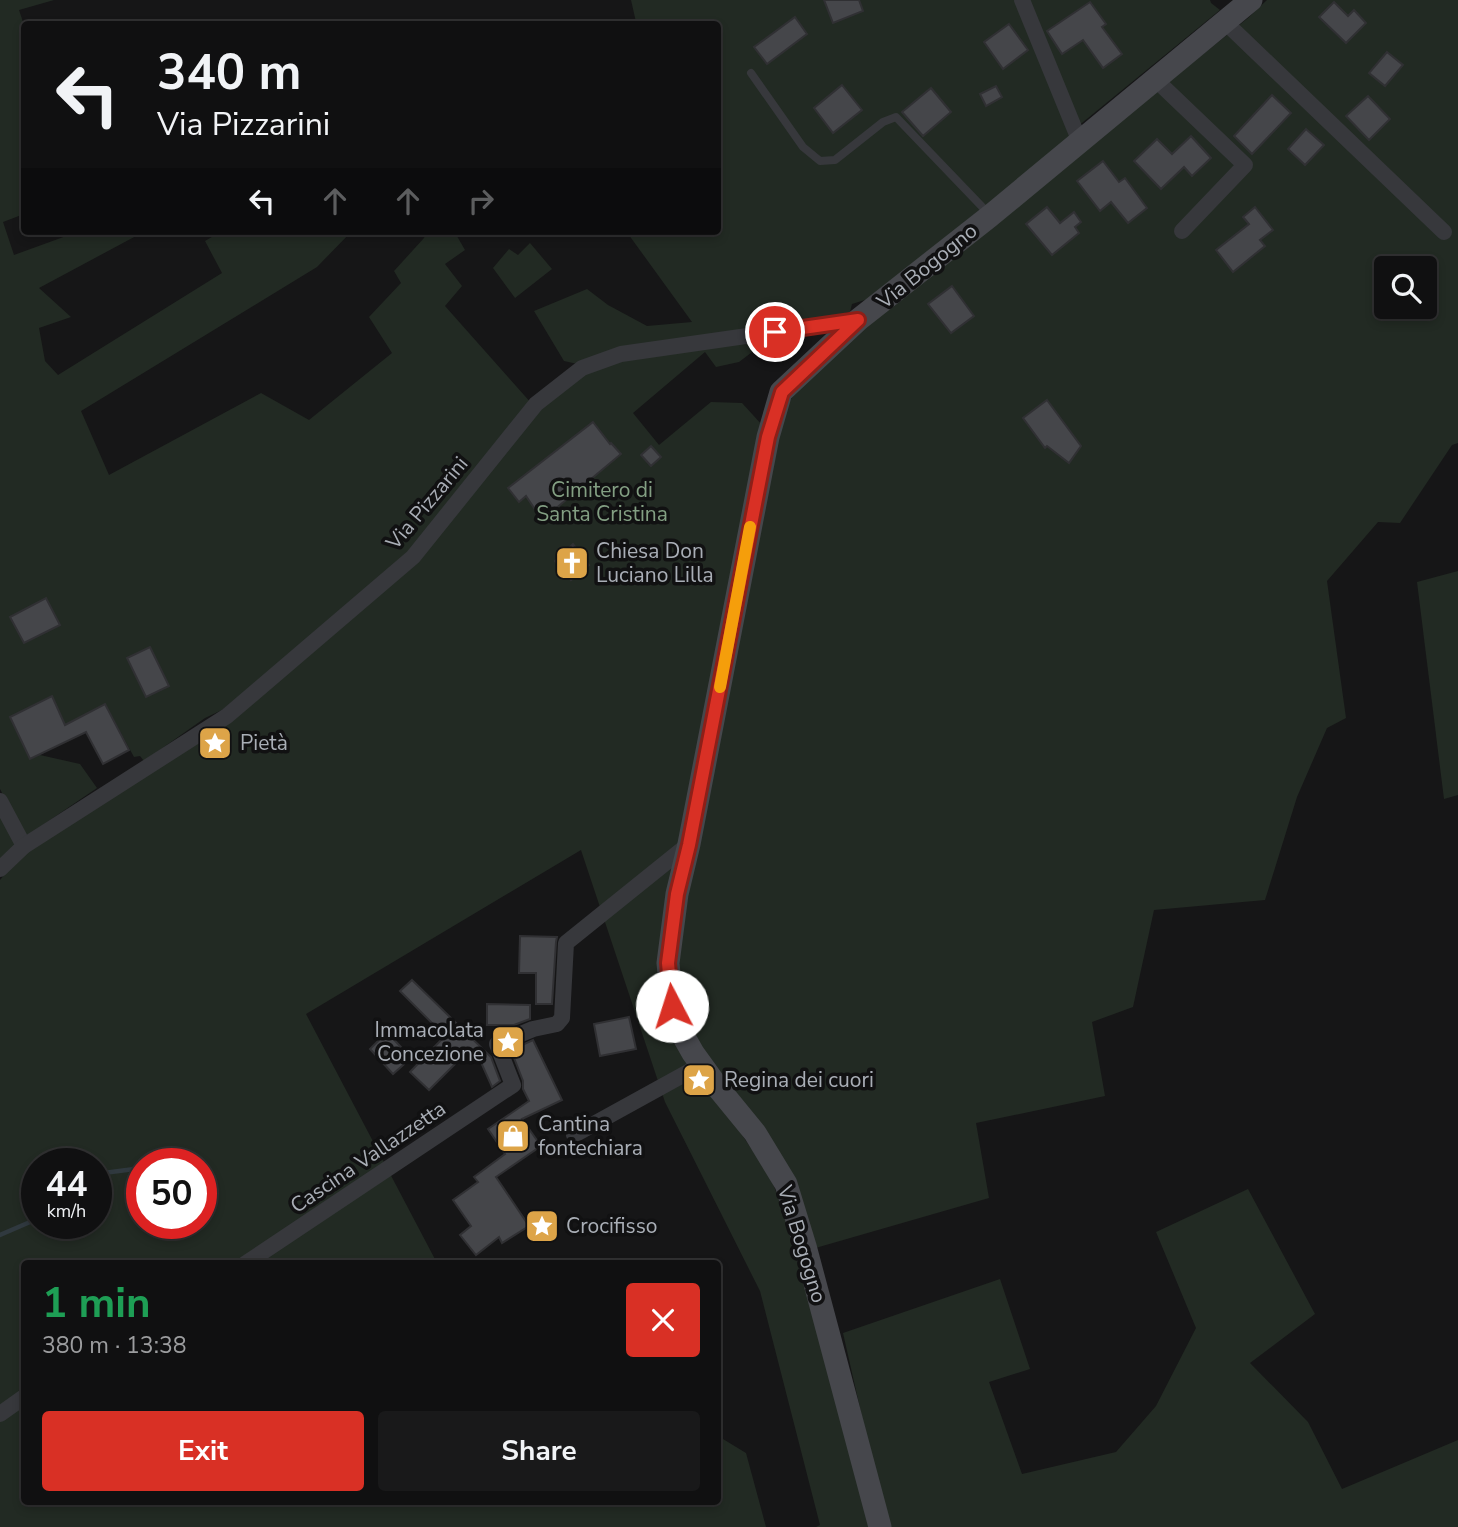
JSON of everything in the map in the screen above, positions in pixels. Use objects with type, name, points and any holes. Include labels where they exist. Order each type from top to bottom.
[{"type":"main road","name":"Via Bogogno","points":[[880,1527],[786,1184],[755,1133],[701,1065],[680,1030],[672,1006],[668,963],[677,894],[689,845],[768,437],[782,392],[858,320],[990,216],[1251,0]]},
{"type":"street","points":[[1022,0],[1080,142]]},
{"type":"street","points":[[1225,22],[1444,232]]},
{"type":"street","points":[[1155,79],[1245,165],[1182,231]]},
{"type":"street","name":"Via Pizzarini","points":[[0,869],[24,846],[227,716],[413,557],[536,404],[582,368],[621,354],[858,320]]},
{"type":"street","points":[[0,800],[24,846]]},
{"type":"street","name":"Cascina Vallazzetta","points":[[251,1260],[513,1084],[497,1044],[561,1021],[566,943],[689,845]]},
{"type":"street","points":[[574,1135],[701,1065]]},
{"type":"street","points":[[0,1414],[21,1399]]},
{"type":"lane","points":[[751,73],[803,147],[820,161],[835,160],[883,121],[896,117],[990,216]]},
{"type":"green space","points":[[0,0],[54,0],[19,10],[23,21],[21,215],[3,222],[14,255],[69,235],[136,236],[39,288],[71,317],[39,328],[45,361],[58,375],[222,273],[205,241],[215,235],[348,235],[317,267],[81,411],[109,475],[261,393],[309,420],[392,353],[369,317],[401,283],[394,271],[425,235],[456,235],[465,250],[445,264],[462,286],[445,306],[532,404],[420,544],[224,709],[205,718],[144,761],[140,756],[134,757],[105,704],[66,725],[40,755],[80,764],[97,788],[25,837],[0,789]]},
{"type":"green space","points":[[631,0],[1210,0],[1220,10],[1077,127],[1072,136],[868,299],[852,304],[850,312],[582,365],[564,361],[534,311],[587,289],[608,305],[647,326],[692,322],[629,235],[721,235],[721,21],[636,21]]},
{"type":"green space","points":[[1267,0],[1458,0],[1458,443],[1452,445],[1400,523],[1378,522],[1327,581],[1346,718],[1327,728],[1297,797],[1265,900],[1154,910],[1133,1007],[1092,1022],[1105,1096],[976,1123],[989,1198],[812,1249],[722,1082],[685,1020],[675,961],[776,448],[788,404],[807,373]]},
{"type":"green space","points":[[530,243],[552,269],[515,298],[493,268],[509,249],[518,255]]},
{"type":"green space","name":"Cimitero di Santa Cristina","points":[[773,336],[739,362],[716,367],[705,352],[633,413],[659,445],[711,402],[742,403],[763,426],[673,887],[680,1044],[770,1176],[794,1239],[873,1527],[816,1527],[820,1525],[760,1291],[665,1102],[581,850],[306,1014],[435,1260],[21,1260],[21,1505],[721,1505],[721,1438],[746,1453],[766,1527],[0,1527],[0,880],[26,849],[140,776],[415,558],[542,405],[585,373],[620,359]]},
{"type":"green space","points":[[1458,571],[1458,795],[1444,799],[1417,582]]},
{"type":"green space","points":[[0,812],[16,845],[0,860]]},
{"type":"green space","points":[[1248,1189],[1315,1314],[1250,1363],[1308,1422],[1342,1489],[1458,1440],[1458,1527],[887,1527],[843,1333],[1000,1279],[1030,1369],[989,1382],[1022,1474],[1116,1452],[1156,1406],[1196,1328],[1156,1232]]},
{"type":"building","points":[[824,0],[859,0],[863,11],[833,23]]},
{"type":"building","points":[[1090,2],[1106,24],[1102,27],[1122,54],[1103,68],[1083,40],[1062,54],[1047,31]]},
{"type":"building","points":[[1334,2],[1348,16],[1354,10],[1366,23],[1346,43],[1319,17]]},
{"type":"building","points":[[795,17],[807,34],[767,64],[754,47]]},
{"type":"building","points":[[1009,24],[1028,50],[1003,69],[984,42]]},
{"type":"building","points":[[1387,52],[1403,65],[1385,86],[1369,73]]},
{"type":"building","points":[[842,85],[862,110],[833,133],[814,108]]},
{"type":"building","points":[[996,86],[1002,97],[986,106],[980,94]]},
{"type":"building","points":[[931,88],[951,112],[923,136],[902,112]]},
{"type":"building","points":[[1272,95],[1291,113],[1252,154],[1234,136]]},
{"type":"building","points":[[1368,96],[1390,119],[1369,140],[1346,116]]},
{"type":"building","points":[[1306,129],[1324,145],[1305,165],[1288,149]]},
{"type":"building","points":[[1191,136],[1211,158],[1192,176],[1184,167],[1161,189],[1134,161],[1157,139],[1172,154]]},
{"type":"building","points":[[1103,161],[1119,182],[1125,178],[1147,208],[1128,223],[1111,202],[1100,211],[1077,181]]},
{"type":"building","points":[[1047,207],[1060,223],[1074,212],[1081,222],[1075,227],[1079,233],[1052,255],[1026,224]]},
{"type":"building","points":[[1255,207],[1273,230],[1260,240],[1265,246],[1233,272],[1216,250],[1249,224],[1243,217]]},
{"type":"building","points":[[952,286],[974,316],[951,333],[928,304]]},
{"type":"building","points":[[1047,400],[1081,446],[1069,463],[1047,446],[1045,448],[1023,418]]},
{"type":"building","points":[[593,422],[621,454],[542,520],[526,496],[519,502],[508,488]]},
{"type":"building","points":[[651,446],[661,457],[651,466],[641,455]]},
{"type":"building","name":"Chiesa Don Luciano Lilla","points":[[573,544],[589,565],[571,580],[555,561]]},
{"type":"building","points":[[46,598],[60,625],[24,643],[10,617]]},
{"type":"building","points":[[150,647],[169,686],[146,697],[127,658]]},
{"type":"building","points":[[52,696],[65,725],[105,704],[129,750],[103,764],[86,732],[30,759],[10,717]]},
{"type":"building","points":[[520,936],[557,937],[552,1004],[536,1004],[536,973],[519,973]]},
{"type":"building","points":[[412,980],[491,1057],[500,1081],[492,1087],[476,1051],[468,1059],[464,1055],[429,1090],[410,1072],[445,1036],[400,991]]},
{"type":"building","points":[[487,1004],[530,1005],[530,1019],[514,1025],[487,1025]]},
{"type":"building","points":[[629,1017],[636,1049],[600,1056],[594,1024]]},
{"type":"building","points":[[387,1032],[411,1058],[393,1074],[370,1049]]},
{"type":"building","points":[[533,1040],[562,1100],[522,1119],[541,1146],[496,1177],[529,1226],[502,1243],[499,1237],[476,1255],[460,1235],[471,1226],[453,1200],[478,1182],[474,1177],[505,1154],[488,1129],[529,1101],[511,1050]]},
{"type":"waterway","points":[[112,1172],[126,1170]]},
{"type":"waterway","points":[[0,1235],[21,1226]]},
{"type":"slow traffic","points":[[720,687],[750,527]]},
{"type":"place","name":"Chiesa Don Luciano Lilla","points":[[572,563]]},
{"type":"place","name":"Pietà","points":[[215,743]]},
{"type":"place","name":"Immacolata Concezione","points":[[508,1042]]},
{"type":"place","name":"Regina dei cuori","points":[[699,1080]]},
{"type":"place","name":"Cantina fontechiara","points":[[513,1136]]},
{"type":"place","name":"Crocifisso","points":[[542,1226]]},
{"type":"route","points":[[672,1006],[668,963],[677,894],[689,845],[768,437],[782,392],[858,320],[775,332]]}]
